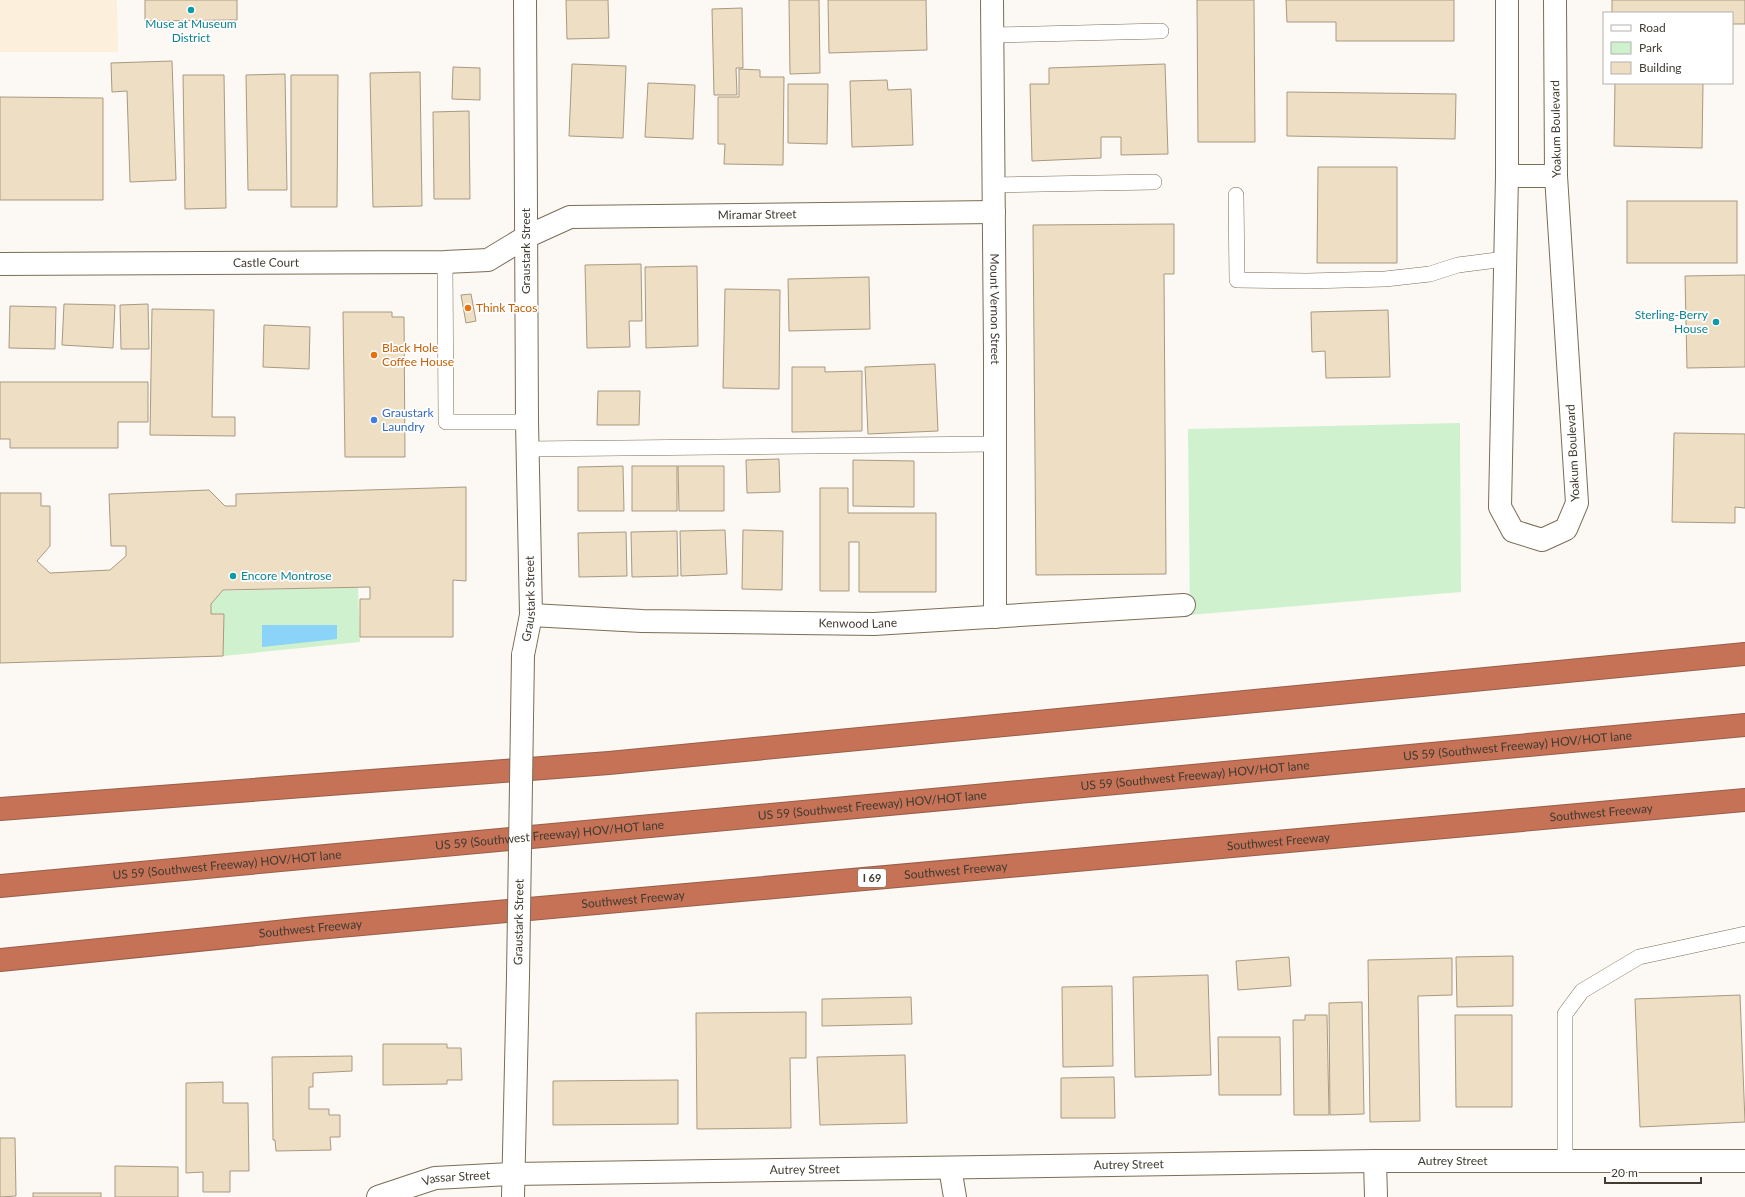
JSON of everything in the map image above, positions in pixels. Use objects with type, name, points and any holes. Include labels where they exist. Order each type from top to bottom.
[{"type":"highway","points":[[0,809],[609,763],[1745,654]]},
{"type":"highway","name":"US 59 (Southwest Freeway) HOV/HOT lane","points":[[0,886],[1745,725]]},
{"type":"highway","name":"Southwest Freeway","points":[[0,960],[306,929],[1745,800]]},
{"type":"street","name":"Graustark Street","points":[[513,1197],[512,1174],[518,976],[523,655],[531,615],[527,449],[525,0]]},
{"type":"street","name":"Mount Vernon Street","points":[[992,0],[995,617]]},
{"type":"street","name":"Yoakum Boulevard","points":[[1507,0],[1507,176],[1500,507],[1514,531],[1542,540],[1566,529],[1577,503],[1556,176],[1555,0]]},
{"type":"street","points":[[1507,176],[1556,176]]},
{"type":"street","name":"Miramar Street","points":[[526,237],[570,217],[994,212]]},
{"type":"street","name":"Castle Court","points":[[0,264],[445,262],[488,260],[526,237]]},
{"type":"street","name":"Kenwood Lane","points":[[531,615],[642,621],[874,624],[1184,605]]},
{"type":"street","name":"Autrey Street","points":[[512,1174],[1375,1162],[1745,1161]]},
{"type":"street","points":[[1375,1162],[1376,1197]]},
{"type":"street","points":[[950,1168],[955,1197]]},
{"type":"street","name":"Vassar Street","points":[[378,1197],[435,1178],[512,1174]]},
{"type":"lane","points":[[993,35],[1161,31]]},
{"type":"lane","points":[[994,185],[1154,182]]},
{"type":"lane","points":[[1236,195],[1237,280],[1307,281],[1385,279],[1430,274],[1458,266],[1505,259]]},
{"type":"lane","points":[[445,262],[446,422],[527,422]]},
{"type":"lane","points":[[527,449],[995,444]]},
{"type":"lane","points":[[1565,1161],[1565,1014],[1582,991],[1639,956],[1745,934]]},
{"type":"shaded area","points":[[0,0],[117,0],[118,52],[0,52]]},
{"type":"green space","points":[[1460,423],[1461,592],[1190,615],[1188,429]]},
{"type":"green space","points":[[358,587],[360,642],[223,656],[224,614],[211,614],[211,604],[222,591]]},
{"type":"water","points":[[262,625],[337,625],[337,639],[262,647]]},
{"type":"building","name":"Muse at Museum District","points":[[145,0],[237,0],[237,20],[145,21]]},
{"type":"building","points":[[566,0],[608,0],[609,38],[567,39]]},
{"type":"building","points":[[789,0],[819,0],[820,73],[790,74]]},
{"type":"building","points":[[828,0],[926,0],[927,50],[829,53]]},
{"type":"building","points":[[1197,0],[1254,0],[1255,142],[1198,142]]},
{"type":"building","points":[[1286,0],[1454,0],[1454,41],[1336,41],[1336,22],[1287,22]]},
{"type":"building","points":[[1612,0],[1745,0],[1745,24],[1733,24],[1733,12],[1612,12]]},
{"type":"building","points":[[742,8],[743,68],[736,68],[737,95],[714,95],[712,9]]},
{"type":"building","points":[[172,61],[176,180],[130,182],[127,91],[112,92],[111,63]]},
{"type":"building","points":[[572,64],[626,66],[623,138],[569,136]]},
{"type":"building","points":[[1165,64],[1168,154],[1121,155],[1121,137],[1101,137],[1101,158],[1032,161],[1030,84],[1049,84],[1049,68]]},
{"type":"building","points":[[453,67],[480,68],[480,100],[452,99]]},
{"type":"building","points":[[739,69],[760,70],[760,77],[784,77],[783,165],[724,164],[725,144],[718,144],[718,97],[739,97]]},
{"type":"building","points":[[420,72],[422,206],[373,207],[370,73]]},
{"type":"building","points":[[285,74],[287,190],[248,190],[246,75]]},
{"type":"building","points":[[183,75],[224,75],[226,208],[185,209]]},
{"type":"building","points":[[291,75],[338,75],[337,207],[291,207]]},
{"type":"building","points":[[887,80],[888,90],[911,89],[913,145],[852,147],[850,81]]},
{"type":"building","points":[[648,83],[695,85],[693,139],[645,137]]},
{"type":"building","points":[[788,84],[828,84],[827,144],[788,143]]},
{"type":"building","points":[[1615,84],[1703,84],[1702,148],[1614,146]]},
{"type":"building","points":[[1287,92],[1456,94],[1455,139],[1287,136]]},
{"type":"building","points":[[0,97],[103,98],[103,200],[0,200]]},
{"type":"building","points":[[469,111],[470,199],[434,199],[433,112]]},
{"type":"building","points":[[1318,167],[1397,167],[1397,263],[1317,263]]},
{"type":"building","points":[[1627,201],[1737,201],[1737,263],[1627,263]]},
{"type":"building","points":[[1174,224],[1174,274],[1164,274],[1166,574],[1036,575],[1033,225]]},
{"type":"building","points":[[641,264],[642,321],[629,321],[630,347],[587,348],[585,265]]},
{"type":"building","points":[[697,266],[698,346],[646,348],[645,267]]},
{"type":"building","name":"Sterling-Berry House","points":[[1745,275],[1745,367],[1687,368],[1685,276]]},
{"type":"building","points":[[869,277],[870,329],[789,331],[788,279]]},
{"type":"building","points":[[725,289],[780,290],[779,389],[723,388]]},
{"type":"building","name":"Think Tacos","points":[[471,294],[476,321],[466,323],[461,295]]},
{"type":"building","points":[[64,304],[115,305],[113,348],[62,345]]},
{"type":"building","points":[[148,304],[149,349],[121,349],[120,305]]},
{"type":"building","points":[[10,306],[56,307],[55,349],[9,348]]},
{"type":"building","points":[[152,309],[214,310],[212,417],[235,417],[235,436],[150,435]]},
{"type":"building","points":[[1388,310],[1390,377],[1326,378],[1325,351],[1312,352],[1311,312]]},
{"type":"building","points":[[343,312],[392,312],[392,317],[404,317],[405,457],[345,457]]},
{"type":"building","points":[[264,325],[310,327],[309,369],[263,367]]},
{"type":"building","points":[[935,364],[938,431],[868,434],[865,367]]},
{"type":"building","points":[[792,367],[825,367],[825,372],[862,371],[862,431],[792,432]]},
{"type":"building","points":[[0,382],[148,382],[148,422],[118,422],[118,448],[10,448],[10,439],[0,439]]},
{"type":"building","points":[[598,391],[640,391],[639,425],[597,425]]},
{"type":"building","points":[[1674,433],[1745,434],[1745,508],[1735,507],[1735,523],[1672,522]]},
{"type":"building","points":[[779,459],[780,492],[747,493],[746,460]]},
{"type":"building","points":[[853,460],[914,461],[914,507],[853,506]]},
{"type":"building","points":[[623,466],[624,511],[578,511],[578,467]]},
{"type":"building","points":[[632,466],[677,466],[677,511],[632,511]]},
{"type":"building","points":[[678,466],[724,466],[724,511],[679,511]]},
{"type":"building","name":"Encore Montrose","points":[[466,487],[466,581],[453,580],[453,637],[360,637],[360,599],[370,599],[370,587],[223,590],[211,604],[211,614],[224,614],[223,656],[0,663],[0,493],[41,493],[41,506],[50,506],[50,546],[37,561],[50,573],[110,570],[126,556],[126,546],[111,546],[109,494],[209,490],[225,506],[236,506],[236,494]]},
{"type":"building","points":[[820,488],[848,488],[848,513],[936,513],[936,592],[859,592],[859,542],[849,542],[849,591],[820,591]]},
{"type":"building","points":[[725,530],[727,574],[681,576],[680,531]]},
{"type":"building","points":[[743,530],[783,531],[782,590],[742,589]]},
{"type":"building","points":[[677,531],[678,576],[632,577],[631,532]]},
{"type":"building","points":[[626,532],[627,576],[579,577],[578,533]]},
{"type":"building","points":[[1513,956],[1513,1006],[1457,1007],[1456,957]]},
{"type":"building","points":[[1289,957],[1291,986],[1238,990],[1236,961]]},
{"type":"building","points":[[1452,958],[1452,995],[1418,996],[1420,1121],[1370,1122],[1368,960]]},
{"type":"building","points":[[1208,975],[1211,1075],[1135,1077],[1133,977]]},
{"type":"building","points":[[1112,986],[1113,1066],[1063,1067],[1062,987]]},
{"type":"building","points":[[1740,995],[1745,1122],[1640,1127],[1635,999]]},
{"type":"building","points":[[911,997],[912,1024],[822,1026],[822,999]]},
{"type":"building","points":[[1362,1002],[1364,1114],[1330,1115],[1329,1003]]},
{"type":"building","points":[[806,1012],[806,1058],[790,1058],[791,1128],[697,1129],[696,1013]]},
{"type":"building","points":[[1305,1015],[1327,1015],[1329,1115],[1294,1115],[1293,1020],[1305,1020]]},
{"type":"building","points":[[1455,1015],[1512,1015],[1512,1107],[1456,1107]]},
{"type":"building","points":[[1218,1037],[1280,1037],[1281,1095],[1219,1095]]},
{"type":"building","points":[[383,1044],[447,1044],[447,1048],[461,1048],[462,1080],[447,1080],[447,1084],[383,1085]]},
{"type":"building","points":[[905,1055],[907,1123],[820,1125],[817,1057]]},
{"type":"building","points":[[352,1056],[352,1071],[313,1073],[313,1087],[309,1087],[309,1109],[329,1109],[329,1115],[340,1115],[340,1137],[330,1137],[331,1150],[276,1151],[275,1140],[273,1140],[272,1057]]},
{"type":"building","points":[[1114,1077],[1115,1118],[1061,1118],[1061,1078]]},
{"type":"building","points":[[678,1080],[678,1124],[553,1125],[553,1081]]},
{"type":"building","points":[[223,1082],[223,1103],[248,1103],[249,1171],[230,1171],[230,1192],[203,1192],[203,1172],[186,1173],[186,1083]]},
{"type":"building","points":[[0,1138],[15,1138],[16,1196],[0,1197]]},
{"type":"building","points":[[115,1166],[178,1167],[178,1197],[115,1197]]},
{"type":"building","points":[[33,1193],[101,1193],[101,1197],[33,1197]]},
{"type":"place","name":"Muse at Museum District","points":[[191,10]]},
{"type":"place","name":"Think Tacos","points":[[468,308]]},
{"type":"place","name":"Sterling-Berry House","points":[[1716,322]]},
{"type":"place","name":"Black Hole Coffee House","points":[[374,355]]},
{"type":"place","name":"Graustark Laundry","points":[[374,420]]},
{"type":"place","name":"Encore Montrose","points":[[233,576]]}]
